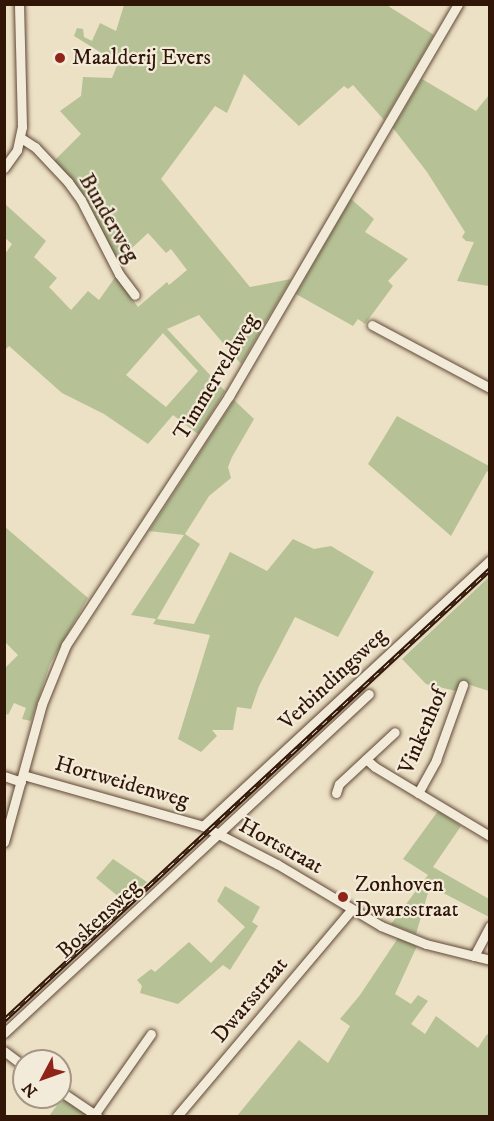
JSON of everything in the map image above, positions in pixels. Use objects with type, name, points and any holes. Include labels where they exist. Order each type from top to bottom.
[{"type":"street","points":[[4,168],[21,138],[19,4]]},
{"type":"street","name":"Timmerveldweg","points":[[4,843],[44,697],[66,645],[230,396],[458,4]]},
{"type":"street","name":"Bunderweg","points":[[21,138],[42,154],[68,182],[81,200],[119,274],[135,295]]},
{"type":"street","points":[[372,325],[489,388]]},
{"type":"street","name":"Verbindingsweg","points":[[214,832],[489,560]]},
{"type":"street","name":"Vinkenhof","points":[[418,793],[436,760],[463,685]]},
{"type":"street","name":"Hortstraat","points":[[369,694],[214,832],[410,939],[489,960]]},
{"type":"street","name":"Vinkenhof","points":[[336,793],[339,784],[395,732]]},
{"type":"street","name":"Vinkenhof","points":[[366,759],[489,836]]},
{"type":"street","points":[[214,832],[229,829],[298,765]]},
{"type":"street","name":"Hortweidenweg","points":[[4,776],[22,778],[214,832]]},
{"type":"street","name":"Boskensweg","points":[[4,1033],[214,832]]},
{"type":"street","name":"Dwarsstraat","points":[[177,1116],[352,909]]},
{"type":"street","points":[[474,956],[489,926]]},
{"type":"street","points":[[72,1099],[96,1115],[151,1034]]},
{"type":"green space","points":[[385,4],[434,35],[384,120],[353,85],[348,89],[344,86],[299,126],[244,74],[227,113],[215,106],[161,179],[250,287],[291,279],[241,364],[199,315],[167,329],[225,391],[198,434],[173,415],[148,444],[104,414],[62,393],[9,346],[5,350],[5,254],[12,244],[5,238],[5,204],[46,241],[34,257],[57,278],[49,287],[71,310],[88,291],[99,300],[116,276],[138,307],[167,282],[169,285],[187,270],[171,249],[166,253],[148,233],[117,262],[54,161],[81,134],[60,111],[81,96],[83,77],[112,78],[118,63],[74,36],[77,28],[83,29],[84,37],[92,41],[100,23],[116,31],[124,5]],"holes":[[[163,333],[198,371],[166,407],[126,375]]]},
{"type":"green space","points":[[422,79],[476,111],[489,95],[489,286],[457,281],[474,242],[466,241],[462,237],[465,232],[427,172],[393,128]]},
{"type":"green space","points":[[351,199],[374,219],[365,232],[408,259],[388,281],[393,286],[365,324],[358,319],[353,326],[296,294]]},
{"type":"green space","points":[[234,400],[254,419],[228,467],[231,478],[209,496],[185,534],[200,544],[157,619],[194,624],[230,552],[267,571],[293,539],[314,549],[331,546],[374,572],[338,637],[295,617],[259,686],[251,709],[237,707],[233,730],[212,730],[217,736],[201,752],[178,739],[210,635],[153,624],[156,619],[131,615],[184,535],[149,531]]},
{"type":"green space","points":[[397,416],[489,466],[489,473],[487,471],[451,536],[368,464]]},
{"type":"green space","points":[[5,527],[88,598],[50,664],[31,721],[22,719],[26,708],[14,703],[8,715],[5,713],[5,668],[18,655],[5,642]]},
{"type":"green space","points":[[489,577],[489,691],[464,683],[456,691],[426,684],[402,659]]},
{"type":"green space","points":[[438,811],[461,826],[433,867],[489,899],[489,917],[430,886],[416,934],[391,924],[428,875],[403,859]]},
{"type":"green space","points":[[113,859],[147,882],[125,902],[96,878]]},
{"type":"green space","points":[[225,886],[260,907],[252,922],[258,926],[230,970],[223,965],[178,1004],[140,993],[142,986],[137,980],[151,969],[155,972],[189,942],[211,963],[245,927],[217,901]]},
{"type":"green space","points":[[398,938],[417,946],[395,994],[411,1004],[418,995],[428,1001],[411,1024],[425,1034],[436,1016],[478,1048],[487,1034],[489,1036],[489,1116],[237,1116],[299,1040],[328,1063],[350,1026],[340,1019],[360,995]]},
{"type":"green space","points":[[72,1102],[93,1116],[49,1116],[54,1109],[72,1109]]},
{"type":"railway","points":[[4,1020],[490,569]]},
{"type":"place","name":"Maalderij Evers","points":[[60,58]]},
{"type":"place","name":"Zonhoven Dwarsstraat","points":[[343,897]]}]
